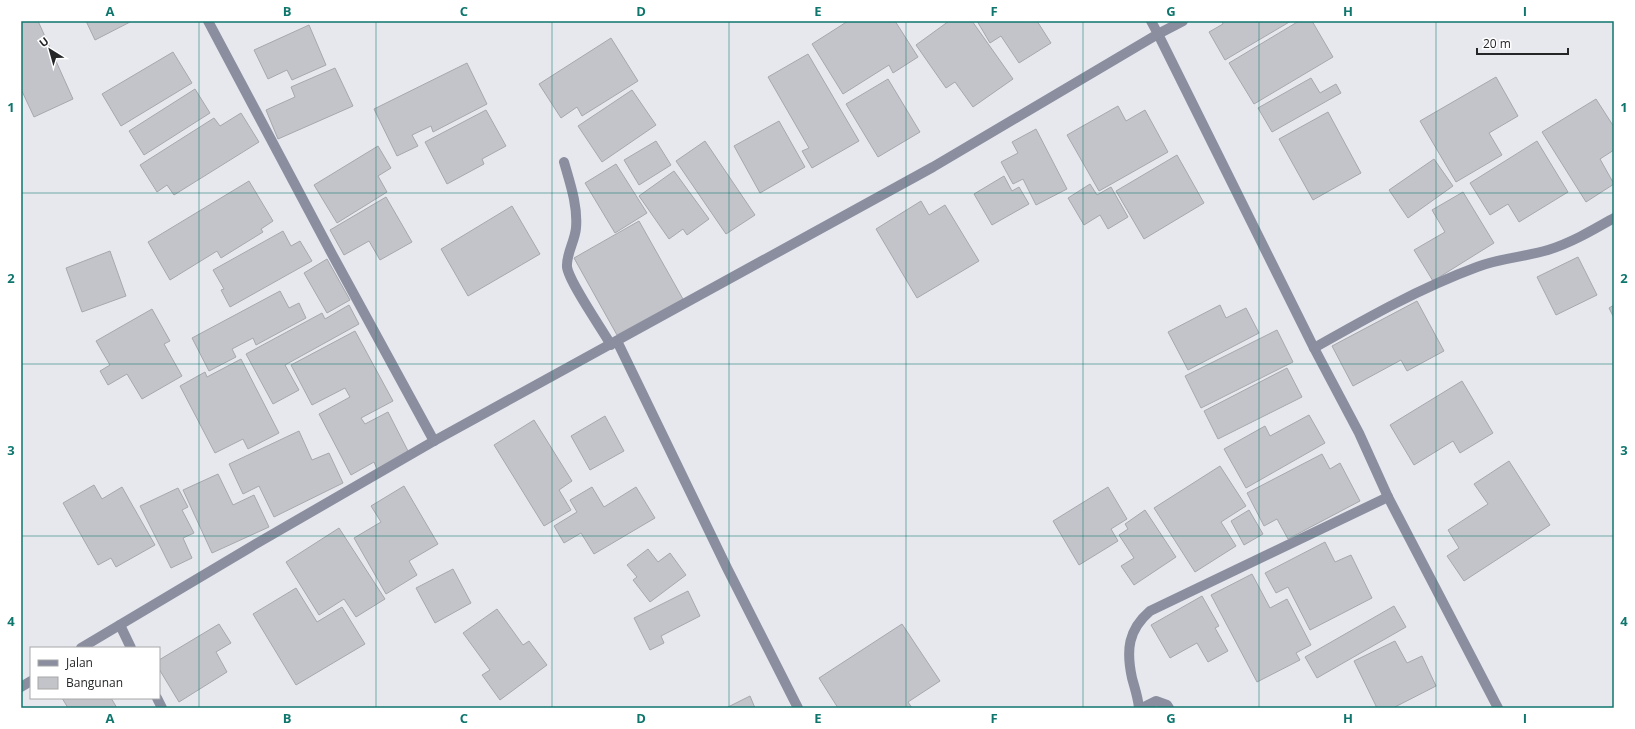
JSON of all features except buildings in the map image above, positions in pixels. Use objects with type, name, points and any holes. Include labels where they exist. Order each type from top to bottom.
[{"type":"street","points":[[208,21],[333,256],[434,441]]},
{"type":"street","points":[[1151,21],[1314,348],[1359,433],[1388,497],[1498,708]]},
{"type":"street","points":[[83,647],[434,441],[933,167],[1158,34],[1183,21]]},
{"type":"street","points":[[564,162],[577,214],[576,230],[567,259],[567,268],[573,282],[614,343],[798,708]]},
{"type":"street","points":[[1314,348],[1373,315],[1439,282],[1479,266],[1549,250],[1582,236],[1614,218]]},
{"type":"street","points":[[1139,708],[1138,695],[1132,678],[1129,659],[1129,644],[1134,628],[1139,620],[1150,611],[1388,497]]},
{"type":"street","points":[[120,625],[131,647]]},
{"type":"street","points":[[21,688],[30,682]]},
{"type":"street","points":[[158,699],[162,708]]},
{"type":"street","points":[[1142,708],[1156,701],[1167,705],[1169,708]]}]
